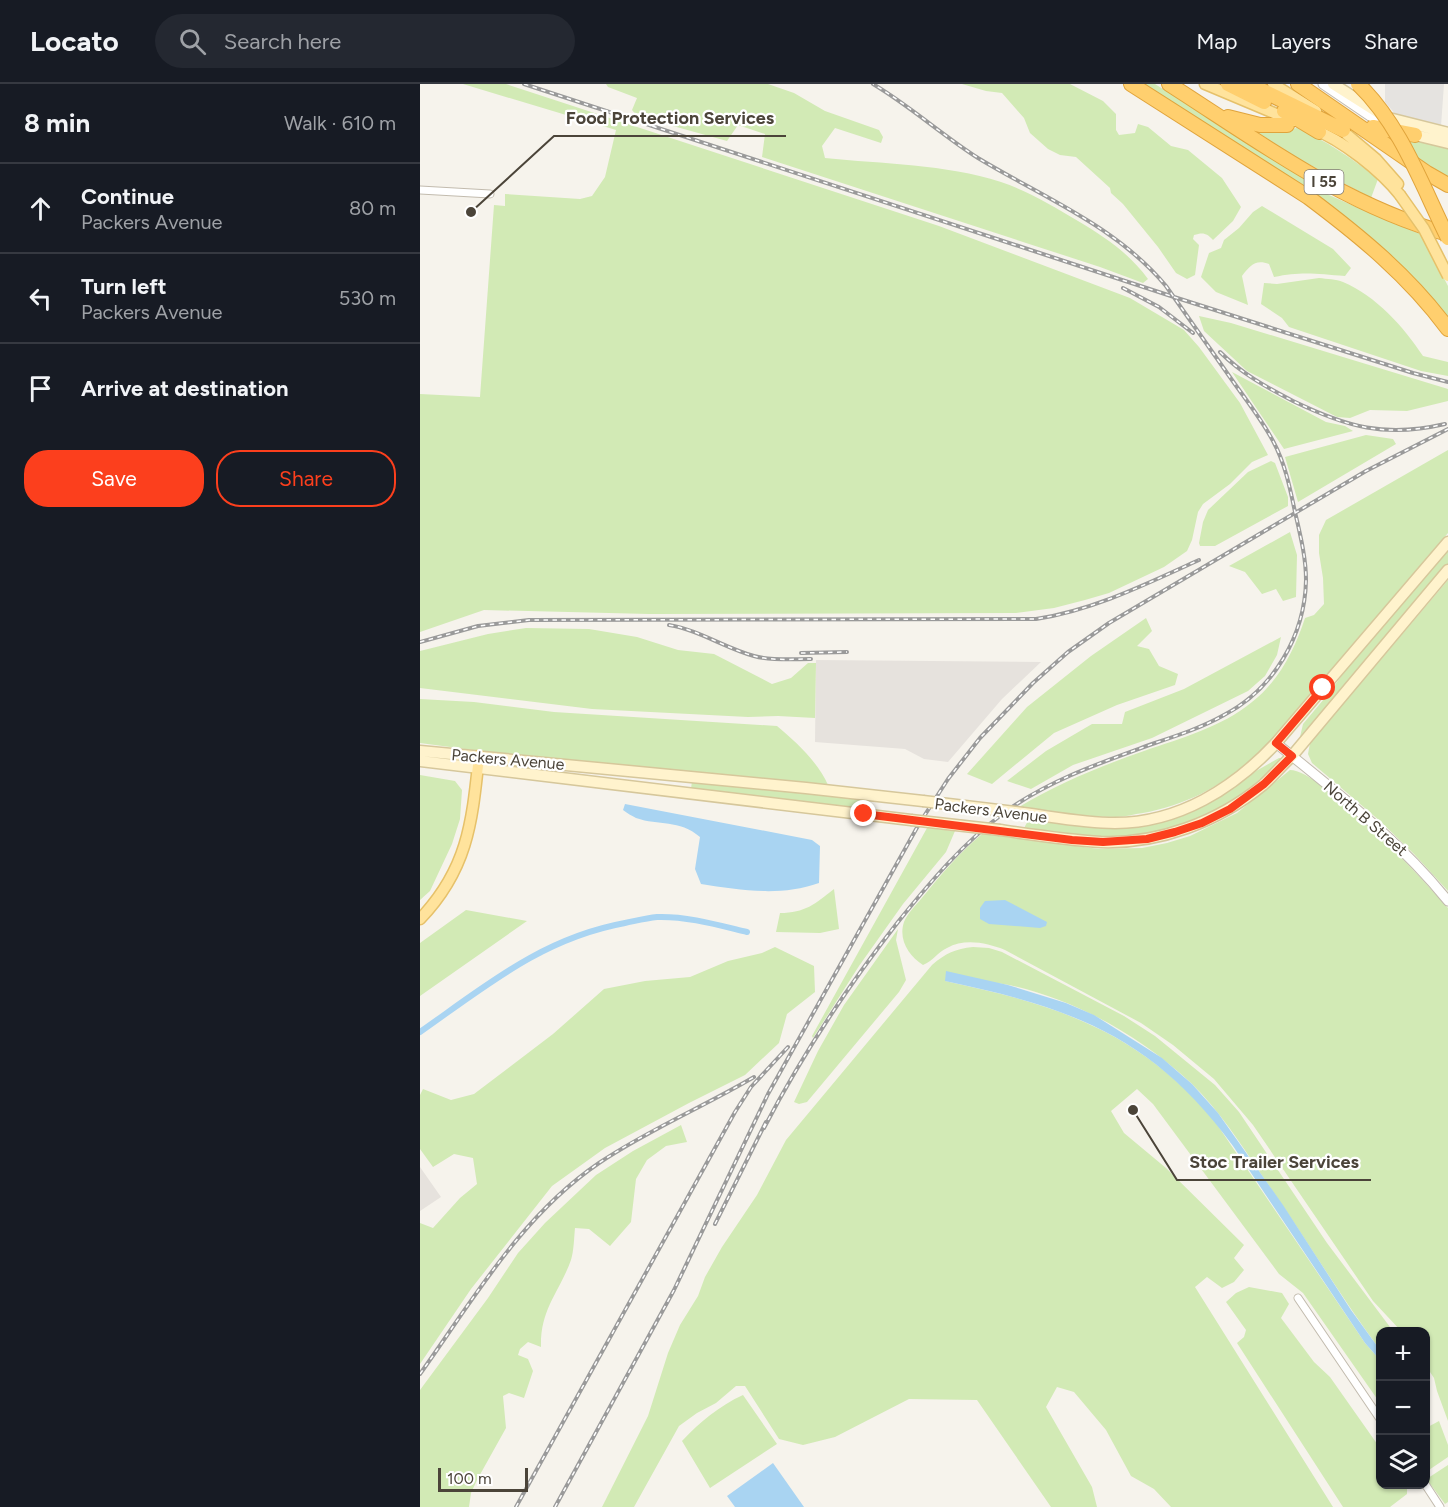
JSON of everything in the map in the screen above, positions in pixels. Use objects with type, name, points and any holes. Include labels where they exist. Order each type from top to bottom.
[{"type":"highway","points":[[1131,84],[1308,197],[1333,216],[1396,269],[1445,325]]},
{"type":"highway","name":"I 55","points":[[1169,84],[1292,164],[1343,192],[1402,219],[1448,236]]},
{"type":"highway","points":[[1228,84],[1295,117],[1319,132]]},
{"type":"highway","points":[[1249,84],[1343,130]]},
{"type":"highway","points":[[1298,84],[1448,185]]},
{"type":"highway","points":[[1358,84],[1376,103],[1395,130],[1448,236]]},
{"type":"highway","points":[[1209,110],[1260,125],[1287,125]]},
{"type":"highway","points":[[1373,127],[1415,135]]},
{"type":"main road","points":[[1205,84],[1319,132],[1362,160],[1403,194],[1448,276]]},
{"type":"main road","points":[[1273,84],[1343,130],[1376,159],[1423,217],[1448,262]]},
{"type":"main road","points":[[1337,86],[1385,117],[1448,133]]},
{"type":"main road","points":[[1415,135],[1448,143]]},
{"type":"main road","name":"Packers Avenue","points":[[420,761],[478,762],[806,788],[1089,822],[1118,823],[1168,814],[1222,791],[1252,768],[1448,542]]},
{"type":"main road","name":"Packers Avenue","points":[[420,751],[478,762],[810,808],[1000,831],[1103,842],[1147,839],[1202,823],[1230,809],[1264,784],[1292,756],[1448,570]]},
{"type":"main road","points":[[420,919],[436,903],[447,887],[464,849],[470,825],[478,762]]},
{"type":"street","points":[[1323,84],[1370,116],[1415,135]]},
{"type":"street","points":[[420,190],[490,194]]},
{"type":"street","name":"North B Street","points":[[1276,743],[1382,831],[1415,862],[1448,901]]},
{"type":"street","points":[[1298,1298],[1376,1413]]},
{"type":"street","points":[[1428,1489],[1440,1507]]},
{"type":"shaded area","points":[[1385,84],[1444,84],[1441,126],[1397,116],[1385,102]]},
{"type":"shaded area","points":[[816,660],[1041,662],[1002,699],[948,762],[924,759],[905,749],[815,742]]},
{"type":"shaded area","points":[[420,1167],[441,1197],[420,1211]]},
{"type":"green space","points":[[463,84],[506,84],[939,226],[1130,298],[1184,330],[1199,347],[1240,403],[1268,455],[1252,462],[1230,484],[1203,504],[1198,512],[1192,540],[1187,551],[1164,567],[1109,593],[1054,608],[1016,613],[649,614],[484,610],[420,632],[420,394],[480,397],[494,205],[505,206],[505,194],[580,199],[592,196],[605,177],[616,130]]},
{"type":"green space","points":[[606,84],[768,84],[794,93],[825,111],[879,130],[883,137],[881,143],[835,128],[822,146],[825,158],[936,168],[1001,182],[1031,194],[1088,227],[1125,253],[1148,279],[1143,283],[762,157],[765,134],[738,125],[727,141],[637,116],[632,110],[637,98],[608,87]]},
{"type":"green space","points":[[962,84],[1070,84],[1103,101],[1116,114],[1116,130],[1119,135],[1135,133],[1138,124],[1148,127],[1171,146],[1188,150],[1222,178],[1241,207],[1233,221],[1213,240],[1205,234],[1194,235],[1193,239],[1199,245],[1195,275],[1187,279],[1176,273],[1158,247],[1123,204],[1111,193],[1110,188],[1076,157],[1060,155],[1048,149],[1030,133],[1024,118],[1002,93]]},
{"type":"green space","points":[[1139,84],[1155,84],[1329,195],[1421,234],[1448,286],[1448,323],[1401,268]]},
{"type":"green space","points":[[1297,128],[1339,151],[1378,179],[1371,198],[1301,160],[1255,131],[1272,132]]},
{"type":"green space","points":[[1402,136],[1448,148],[1448,177],[1411,154]]},
{"type":"green space","points":[[1262,206],[1333,249],[1351,268],[1345,276],[1302,274],[1274,277],[1269,264],[1260,262],[1250,266],[1242,276],[1248,305],[1216,292],[1201,277],[1209,253],[1221,248],[1224,240]]},
{"type":"green space","points":[[1319,278],[1340,281],[1367,295],[1398,323],[1423,356],[1448,362],[1448,376],[1421,371],[1289,327],[1282,318],[1261,304],[1264,283],[1277,284]]},
{"type":"green space","points":[[1199,316],[1231,323],[1448,389],[1448,401],[1407,411],[1370,410],[1350,418],[1337,417],[1247,371],[1204,331]]},
{"type":"green space","points":[[1232,372],[1326,422],[1345,426],[1353,431],[1284,449]]},
{"type":"green space","points":[[1366,435],[1393,439],[1396,444],[1298,502],[1285,457]]},
{"type":"green space","points":[[1448,450],[1448,533],[1270,742],[1242,767],[1197,796],[1162,809],[1143,813],[1104,817],[1019,807],[1049,790],[1096,769],[1214,725],[1240,711],[1262,694],[1285,664],[1305,618],[1314,615],[1324,604],[1319,535],[1326,520]]},
{"type":"green space","points":[[1271,461],[1275,463],[1288,497],[1288,506],[1215,546],[1200,546],[1203,522],[1208,510],[1248,472]]},
{"type":"green space","points":[[1290,532],[1297,555],[1296,597],[1283,601],[1276,589],[1262,594],[1245,572],[1229,566]]},
{"type":"green space","points":[[1448,549],[1448,564],[1300,737],[1303,724],[1357,655]]},
{"type":"green space","points":[[1448,580],[1448,891],[1380,821],[1312,763],[1308,754],[1310,743]]},
{"type":"green space","points":[[1146,618],[1152,631],[1137,646],[1149,649],[1159,666],[1178,674],[1175,685],[1117,705],[1054,733],[992,784],[967,774],[1027,707],[1091,656]]},
{"type":"green space","points":[[526,628],[589,629],[637,637],[678,650],[714,654],[772,684],[791,678],[808,663],[816,663],[815,718],[592,709],[420,688],[420,651],[488,634]]},
{"type":"green space","points":[[1281,637],[1277,655],[1265,676],[1248,691],[1152,738],[1073,765],[1031,789],[1007,781],[1046,751],[1092,724],[1122,724],[1125,712],[1184,689]]},
{"type":"green space","points":[[420,699],[474,702],[554,712],[777,726],[812,760],[828,785],[563,762],[420,743]]},
{"type":"green space","points":[[1282,758],[1261,778],[1223,806],[1159,832],[1136,836],[1100,837],[1024,828],[1029,819],[1102,826],[1192,810],[1219,797]]},
{"type":"green space","points":[[1290,770],[1305,775],[1325,788],[1372,829],[1448,908],[1448,1421],[1430,1372],[1430,1327],[1397,1327],[1373,1301],[1253,1125],[1214,1079],[1173,1045],[1141,1023],[1005,950],[991,945],[961,943],[944,950],[923,965],[906,947],[902,935],[904,922],[909,913],[950,865],[982,834],[1099,849],[1142,848],[1190,836],[1237,813]]},
{"type":"green space","points":[[420,775],[455,781],[462,790],[460,819],[452,844],[430,891],[420,900]]},
{"type":"green space","points":[[692,781],[862,800],[863,809],[691,789]]},
{"type":"green space","points":[[927,828],[955,831],[946,852],[903,904],[859,966],[813,1038],[812,1036]]},
{"type":"green space","points":[[834,889],[839,929],[820,933],[776,932],[780,913],[789,913],[809,907]]},
{"type":"green space","points":[[466,910],[527,921],[420,996],[420,943]]},
{"type":"green space","points":[[898,929],[896,940],[906,980],[899,992],[807,1102],[799,1104],[794,1102],[818,1051],[844,1005]]},
{"type":"green space","points":[[775,947],[814,966],[815,992],[787,1014],[779,1043],[745,1075],[605,1148],[552,1186],[471,1289],[420,1364],[420,1223],[433,1228],[460,1198],[477,1184],[473,1158],[454,1154],[433,1167],[420,1149],[420,1095],[423,1089],[451,1100],[474,1094],[553,1034],[604,989],[645,981],[690,977],[728,961],[762,953]]},
{"type":"green space","points":[[989,948],[1002,952],[1124,1016],[1155,1036],[1215,1085],[1239,1112],[1327,1243],[1390,1327],[1376,1327],[1376,1344],[1211,1104],[1191,1083],[1151,1050],[1106,1022],[1059,1000],[1009,985],[945,981],[1043,1006],[1103,1031],[1159,1067],[1190,1093],[1214,1120],[1365,1343],[1376,1355],[1376,1397],[1303,1293],[1279,1274],[1153,1104],[1137,1089],[1111,1111],[1124,1133],[1166,1168],[1244,1245],[1234,1258],[1244,1270],[1234,1282],[1222,1288],[1207,1277],[1195,1287],[1333,1507],[1171,1507],[1154,1489],[1131,1476],[1106,1430],[1074,1392],[1057,1387],[1046,1407],[1092,1487],[1097,1507],[1051,1507],[977,1400],[909,1399],[835,1437],[803,1445],[779,1439],[745,1386],[736,1386],[716,1403],[679,1426],[634,1507],[602,1507],[648,1416],[668,1353],[680,1325],[698,1296],[705,1277],[722,1247],[757,1195],[786,1140],[932,965],[951,952],[961,949]]},
{"type":"green space","points":[[681,1125],[687,1142],[666,1146],[647,1160],[636,1179],[631,1222],[610,1246],[589,1229],[575,1228],[571,1260],[547,1311],[541,1347],[528,1342],[520,1349],[518,1355],[528,1359],[533,1371],[524,1398],[509,1393],[503,1396],[506,1428],[477,1480],[471,1493],[469,1507],[420,1507],[420,1390],[518,1253],[545,1223],[596,1175],[633,1151]]},
{"type":"green space","points":[[1249,1287],[1282,1293],[1289,1304],[1281,1318],[1314,1362],[1330,1377],[1376,1442],[1376,1489],[1407,1489],[1407,1494],[1390,1507],[1343,1507],[1237,1343],[1244,1337],[1246,1330],[1226,1302],[1236,1293]]},
{"type":"green space","points":[[743,1395],[777,1444],[710,1488],[682,1441],[710,1415]]},
{"type":"green space","points":[[1439,1421],[1448,1445],[1448,1457],[1430,1469],[1430,1435],[1430,1426]]},
{"type":"green space","points":[[1448,1465],[1448,1502],[1445,1504],[1430,1484],[1430,1477]]},
{"type":"water","points":[[625,804],[812,840],[820,846],[819,883],[775,891],[745,890],[701,884],[695,869],[700,837],[677,825],[636,818],[623,810]]},
{"type":"water","points":[[1005,900],[1047,922],[1046,926],[1040,928],[989,924],[980,919],[980,908],[985,901]]},
{"type":"water","points":[[946,971],[1008,985],[1066,1003],[1094,1015],[1162,1058],[1192,1084],[1218,1113],[1283,1205],[1376,1344],[1376,1355],[1365,1343],[1233,1146],[1203,1109],[1172,1078],[1140,1053],[1107,1033],[1071,1016],[991,991],[945,981]]},
{"type":"water","points":[[773,1463],[804,1507],[735,1507],[727,1496]]},
{"type":"waterway","points":[[420,1032],[517,966],[542,952],[595,930],[649,918],[668,917],[747,932]]},
{"type":"railway","points":[[524,84],[1174,297],[1448,382]]},
{"type":"railway","points":[[764,1128],[826,1022],[861,971],[910,907],[961,850],[1005,812],[1041,790],[1097,764],[1199,727],[1242,704],[1258,691],[1283,658],[1293,640],[1304,601],[1306,571],[1302,546],[1289,485],[1277,449],[1259,418],[1166,286],[1125,246],[1102,230],[978,158],[873,84]]},
{"type":"railway","points":[[1123,288],[1159,307],[1193,333]]},
{"type":"railway","points":[[1220,352],[1245,373],[1273,390],[1331,418],[1367,428],[1385,430],[1404,430],[1445,424]]},
{"type":"railway","points":[[555,1507],[674,1290],[768,1094],[919,824],[948,779],[980,738],[1033,683],[1068,652],[1109,623],[1366,471],[1448,429]]},
{"type":"railway","points":[[420,642],[478,626],[529,620],[1036,619],[1099,603],[1199,560]]},
{"type":"railway","points":[[669,625],[680,627],[761,658],[811,659]]},
{"type":"railway","points":[[801,653],[847,652]]},
{"type":"railway","points":[[516,1507],[735,1112],[751,1087],[788,1047]]},
{"type":"railway","points":[[420,1374],[500,1261],[522,1234],[571,1184],[599,1163],[637,1140],[754,1077]]},
{"type":"railway","points":[[715,1224],[766,1122]]},
{"type":"place","name":"Food Protection Services","points":[[471,212]]},
{"type":"place","name":"Stoc Trailer Services","points":[[1133,1110]]},
{"type":"route","points":[[864,814],[1103,842],[1147,839],[1175,832],[1202,823],[1230,809],[1264,784],[1292,756],[1276,743],[1323,688]]}]
